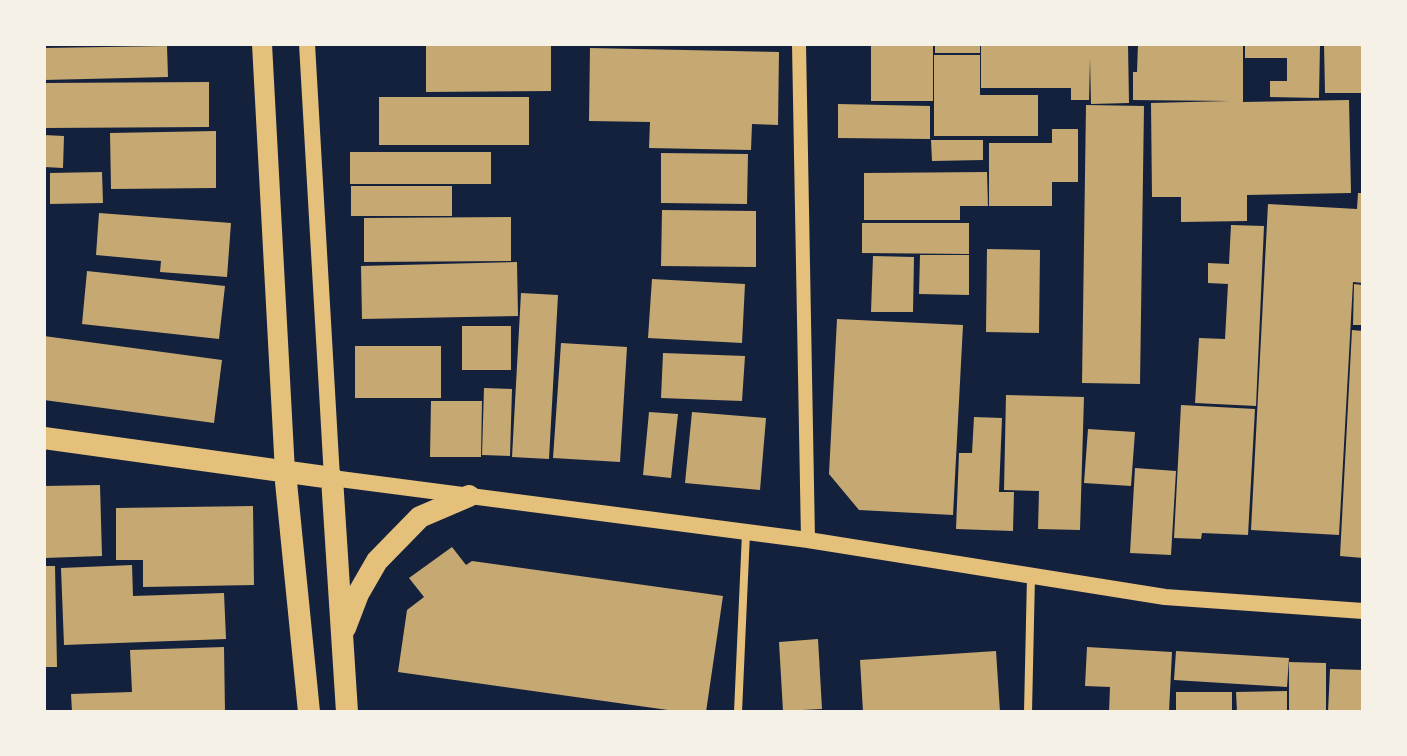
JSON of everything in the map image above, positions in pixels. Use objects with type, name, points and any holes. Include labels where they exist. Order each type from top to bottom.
[{"type":"highway","points":[[44,438],[332,478],[347,712]]},
{"type":"highway","points":[[285,472],[309,712]]},
{"type":"highway","points":[[342,637],[358,594],[377,561],[420,517],[469,496]]},
{"type":"main road","points":[[262,44],[285,472]]},
{"type":"main road","points":[[307,44],[332,478],[808,540],[1165,597],[1363,611]]},
{"type":"street","points":[[799,44],[808,540]]},
{"type":"street","points":[[738,712],[746,533]]},
{"type":"street","points":[[1028,712],[1031,576]]},
{"type":"building","points":[[426,44],[551,44],[551,91],[426,92]]},
{"type":"building","points":[[871,44],[933,44],[933,101],[871,101]]},
{"type":"building","points":[[935,44],[980,44],[980,53],[935,53]]},
{"type":"building","points":[[981,44],[1128,44],[1129,103],[1091,104],[1090,59],[1089,100],[1071,100],[1071,88],[981,88]]},
{"type":"building","points":[[1138,44],[1243,44],[1243,102],[1349,100],[1351,193],[1247,195],[1247,221],[1181,222],[1181,197],[1152,197],[1151,103],[1230,101],[1133,100],[1133,72],[1137,72]]},
{"type":"building","points":[[1245,44],[1320,44],[1319,98],[1270,97],[1270,81],[1287,81],[1287,58],[1245,58]]},
{"type":"building","points":[[1324,44],[1363,44],[1363,93],[1325,93]]},
{"type":"building","points":[[167,46],[168,77],[44,80],[44,48]]},
{"type":"building","points":[[590,48],[779,52],[778,125],[752,124],[751,150],[649,148],[650,122],[589,121]]},
{"type":"building","points":[[934,55],[980,55],[980,95],[1038,95],[1038,136],[934,136]]},
{"type":"building","points":[[209,82],[209,127],[44,128],[44,83]]},
{"type":"building","points":[[379,97],[529,97],[529,145],[379,145]]},
{"type":"building","points":[[838,104],[930,106],[930,139],[838,138]]},
{"type":"building","points":[[1086,105],[1144,106],[1140,384],[1082,383]]},
{"type":"building","points":[[1052,129],[1078,129],[1078,182],[1052,182],[1052,206],[989,206],[989,143],[1052,143]]},
{"type":"building","points":[[216,131],[216,188],[111,189],[110,133]]},
{"type":"building","points":[[44,135],[64,136],[63,168],[44,167]]},
{"type":"building","points":[[931,140],[983,140],[983,160],[932,161]]},
{"type":"building","points":[[350,152],[491,152],[491,184],[350,184]]},
{"type":"building","points":[[661,153],[748,154],[747,204],[661,203]]},
{"type":"building","points":[[102,172],[103,203],[50,204],[50,173]]},
{"type":"building","points":[[987,172],[988,206],[960,206],[960,220],[864,220],[864,173]]},
{"type":"building","points":[[351,186],[452,186],[452,216],[351,216]]},
{"type":"building","points":[[1358,193],[1363,193],[1363,283],[1353,282],[1339,535],[1251,530],[1268,204],[1357,209]]},
{"type":"building","points":[[662,210],[756,211],[756,267],[661,266]]},
{"type":"building","points":[[99,213],[231,223],[227,277],[160,272],[161,261],[96,255]]},
{"type":"building","points":[[511,217],[511,261],[364,262],[364,218]]},
{"type":"building","points":[[862,223],[969,223],[969,254],[862,253]]},
{"type":"building","points":[[1231,225],[1264,226],[1256,406],[1195,403],[1199,338],[1225,339],[1228,284],[1208,283],[1208,263],[1229,264]]},
{"type":"building","points":[[987,249],[1040,250],[1039,333],[986,332]]},
{"type":"building","points":[[920,255],[969,255],[969,295],[919,294]]},
{"type":"building","points":[[873,256],[914,257],[913,312],[871,312]]},
{"type":"building","points":[[517,262],[518,316],[362,319],[361,266]]},
{"type":"building","points":[[87,271],[225,286],[219,339],[82,324]]},
{"type":"building","points":[[652,279],[745,284],[742,343],[648,338]]},
{"type":"building","points":[[1354,284],[1363,285],[1363,325],[1353,325]]},
{"type":"building","points":[[521,293],[558,295],[549,459],[512,457]]},
{"type":"building","points":[[837,319],[963,325],[953,515],[859,510],[829,474]]},
{"type":"building","points":[[462,326],[511,326],[511,370],[462,370]]},
{"type":"building","points":[[1352,330],[1363,331],[1363,558],[1340,556]]},
{"type":"building","points":[[44,336],[222,360],[214,423],[44,400]]},
{"type":"building","points":[[561,343],[627,347],[620,462],[553,458]]},
{"type":"building","points":[[355,346],[441,346],[441,398],[355,398]]},
{"type":"building","points":[[663,353],[745,356],[742,401],[661,398]]},
{"type":"building","points":[[484,388],[512,389],[510,456],[482,455]]},
{"type":"building","points":[[1006,395],[1084,397],[1080,530],[1038,529],[1039,491],[1004,490]]},
{"type":"building","points":[[431,401],[482,401],[481,457],[430,457]]},
{"type":"building","points":[[1181,405],[1255,409],[1248,535],[1202,533],[1201,539],[1174,538]]},
{"type":"building","points":[[649,412],[678,414],[671,478],[643,475]]},
{"type":"building","points":[[692,412],[766,418],[760,490],[685,483]]},
{"type":"building","points":[[974,417],[1002,418],[999,492],[1014,492],[1013,531],[956,529],[959,453],[972,453]]},
{"type":"building","points":[[1088,429],[1135,432],[1131,486],[1084,483]]},
{"type":"building","points":[[1135,468],[1176,471],[1171,555],[1130,553]]},
{"type":"building","points":[[100,485],[102,556],[44,558],[44,486]]},
{"type":"building","points":[[253,506],[254,585],[143,587],[143,560],[116,560],[116,508]]},
{"type":"building","points":[[452,547],[466,565],[472,561],[723,596],[706,712],[682,712],[398,672],[407,610],[424,597],[409,578]]},
{"type":"building","points":[[132,565],[133,596],[224,593],[226,639],[64,645],[61,568]]},
{"type":"building","points":[[44,566],[55,566],[57,667],[44,667]]},
{"type":"building","points":[[818,639],[822,709],[783,711],[779,642]]},
{"type":"building","points":[[224,647],[225,712],[72,712],[71,694],[132,692],[130,650]]},
{"type":"building","points":[[1087,647],[1172,652],[1169,712],[1109,712],[1110,687],[1085,686]]},
{"type":"building","points":[[996,651],[1000,712],[863,712],[860,660]]},
{"type":"building","points":[[1176,651],[1289,658],[1287,687],[1174,680]]},
{"type":"building","points":[[1289,662],[1326,663],[1326,712],[1289,712]]},
{"type":"building","points":[[1330,669],[1363,670],[1363,712],[1328,712]]},
{"type":"building","points":[[1287,691],[1287,712],[1237,712],[1236,692]]},
{"type":"building","points":[[1176,692],[1232,692],[1232,712],[1176,712]]}]
